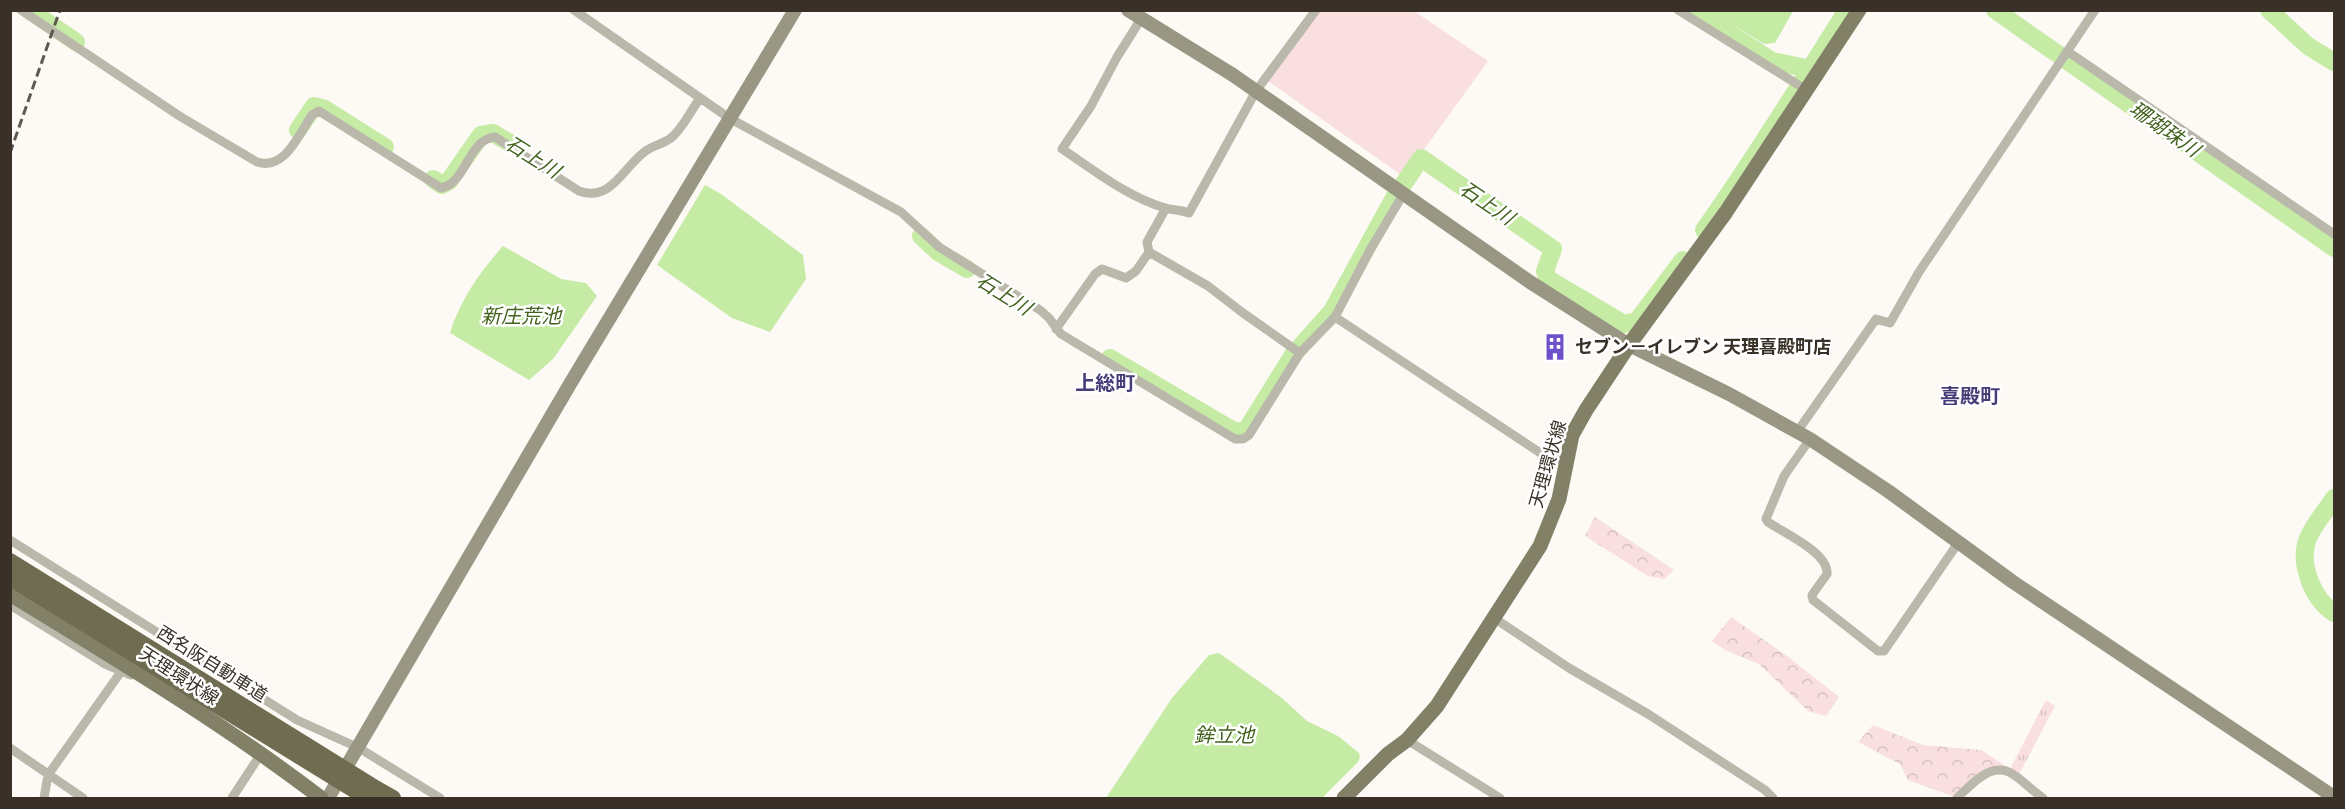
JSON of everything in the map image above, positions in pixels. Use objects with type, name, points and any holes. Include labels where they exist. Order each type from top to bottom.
[{"type":"highway","name":"西名阪自動車道","points":[[10,561],[372,794]]},
{"type":"highway","name":"西名阪自動車道","points":[[10,578],[372,794],[393,798]]},
{"type":"main road","name":"天理環状線","points":[[1344,798],[1388,754],[1407,740],[1437,705],[1494,618],[1540,546],[1559,499],[1572,435],[1586,410],[1629,345],[1726,212],[1859,10]]},
{"type":"main road","name":"天理環状線","points":[[10,594],[123,668],[156,684],[261,752],[321,798]]},
{"type":"street","points":[[21,10],[181,117],[257,162],[270,164],[282,158],[312,115],[319,111],[441,188],[447,187],[454,180],[481,143],[487,138],[495,137],[579,191],[590,194],[600,192],[621,176],[646,150],[672,137],[700,98]]},
{"type":"street","points":[[574,10],[729,118],[901,212],[939,247],[1049,318],[1061,334],[1235,439],[1243,439],[1249,435],[1297,351],[1335,317],[1370,250],[1404,193]]},
{"type":"street","points":[[328,798],[570,384],[795,10]]},
{"type":"street","points":[[1128,10],[1256,91],[1530,282],[1629,345],[1729,394],[1804,436],[1888,492],[2022,588],[2331,797]]},
{"type":"street","points":[[1142,19],[1117,57],[1091,106],[1062,149],[1117,185],[1166,208],[1189,213],[1256,91],[1316,10]]},
{"type":"street","points":[[1678,10],[1805,89]]},
{"type":"street","points":[[1958,543],[1884,651],[1878,651],[1813,600],[1812,595],[1827,574],[1825,562],[1814,551],[1766,519],[1804,436],[1876,319],[1890,323],[1919,272],[2095,10]]},
{"type":"street","points":[[2066,52],[2334,234]]},
{"type":"street","points":[[1056,329],[1095,274],[1102,269],[1126,278],[1136,271],[1149,252],[1147,242],[1166,208]]},
{"type":"street","points":[[1149,252],[1208,286],[1297,351]]},
{"type":"street","points":[[1335,317],[1545,456],[1565,462]]},
{"type":"street","points":[[10,540],[297,720],[358,748],[440,798]]},
{"type":"street","points":[[10,605],[123,668],[48,775],[44,798]]},
{"type":"street","points":[[1494,618],[1569,668],[1658,721],[1765,790],[1773,798]]},
{"type":"street","points":[[1407,740],[1500,798]]},
{"type":"street","points":[[10,748],[83,798]]},
{"type":"street","points":[[232,798],[261,752]]},
{"type":"street","points":[[1958,798],[1977,779],[1999,770],[2009,772],[2043,798]]},
{"type":"green space","points":[[1319,11],[1414,11],[1488,61],[1404,177],[1268,81]]},
{"type":"green space","points":[[1595,517],[1674,570],[1664,579],[1648,576],[1585,536]]},
{"type":"green space","points":[[1731,617],[1787,656],[1839,697],[1826,716],[1808,711],[1759,664],[1727,651],[1712,641]]},
{"type":"green space","points":[[2046,700],[2055,706],[2018,776],[2010,769]]},
{"type":"green space","points":[[1873,725],[1923,745],[1981,750],[2010,769],[1999,767],[1958,798],[1908,780],[1900,764],[1858,742]]},
{"type":"water","points":[[1710,11],[1793,11],[1775,43],[1764,44]]},
{"type":"water","points":[[705,185],[721,194],[803,255],[806,279],[770,332],[732,318],[657,265]]},
{"type":"water","name":"新庄荒池","points":[[503,246],[561,279],[586,283],[597,296],[553,359],[529,380],[450,333],[459,309],[472,287]]},
{"type":"water","name":"鉾立池","points":[[1219,653],[1282,698],[1307,721],[1338,736],[1359,753],[1358,762],[1322,798],[1106,798],[1172,698],[1209,655]]},
{"type":"waterway","name":"石上川","points":[[29,10],[76,42]]},
{"type":"waterway","name":"珊瑚珠川","points":[[1693,10],[1772,61],[1811,69]]},
{"type":"waterway","name":"石上川","points":[[1704,230],[1759,149],[1847,10]]},
{"type":"waterway","name":"珊瑚珠川","points":[[1995,10],[2334,248]]},
{"type":"waterway","points":[[2269,10],[2308,46],[2334,62]]},
{"type":"waterway","name":"石上川","points":[[298,130],[314,106],[325,109],[385,147]]},
{"type":"waterway","name":"石上川","points":[[433,179],[442,185],[449,181],[481,135],[493,133],[513,145]]},
{"type":"waterway","name":"石上川","points":[[1110,358],[1232,430],[1241,432],[1247,429],[1293,355],[1332,311],[1394,198],[1421,158],[1553,249],[1545,271],[1548,279],[1624,324],[1637,321],[1683,260]]},
{"type":"waterway","name":"石上川","points":[[921,236],[938,252],[967,269]]},
{"type":"waterway","name":"珊瑚珠川","points":[[2334,498],[2313,528],[2305,548],[2309,580],[2326,607],[2334,613]]},
{"type":"railway","points":[[10,153],[60,10]]},
{"type":"place","name":"セブン－イレブン 天理喜殿町店","points":[[1555,347]]},
{"type":"district","name":"上総町","points":[[1105,383]]},
{"type":"district","name":"喜殿町","points":[[1970,396]]}]
